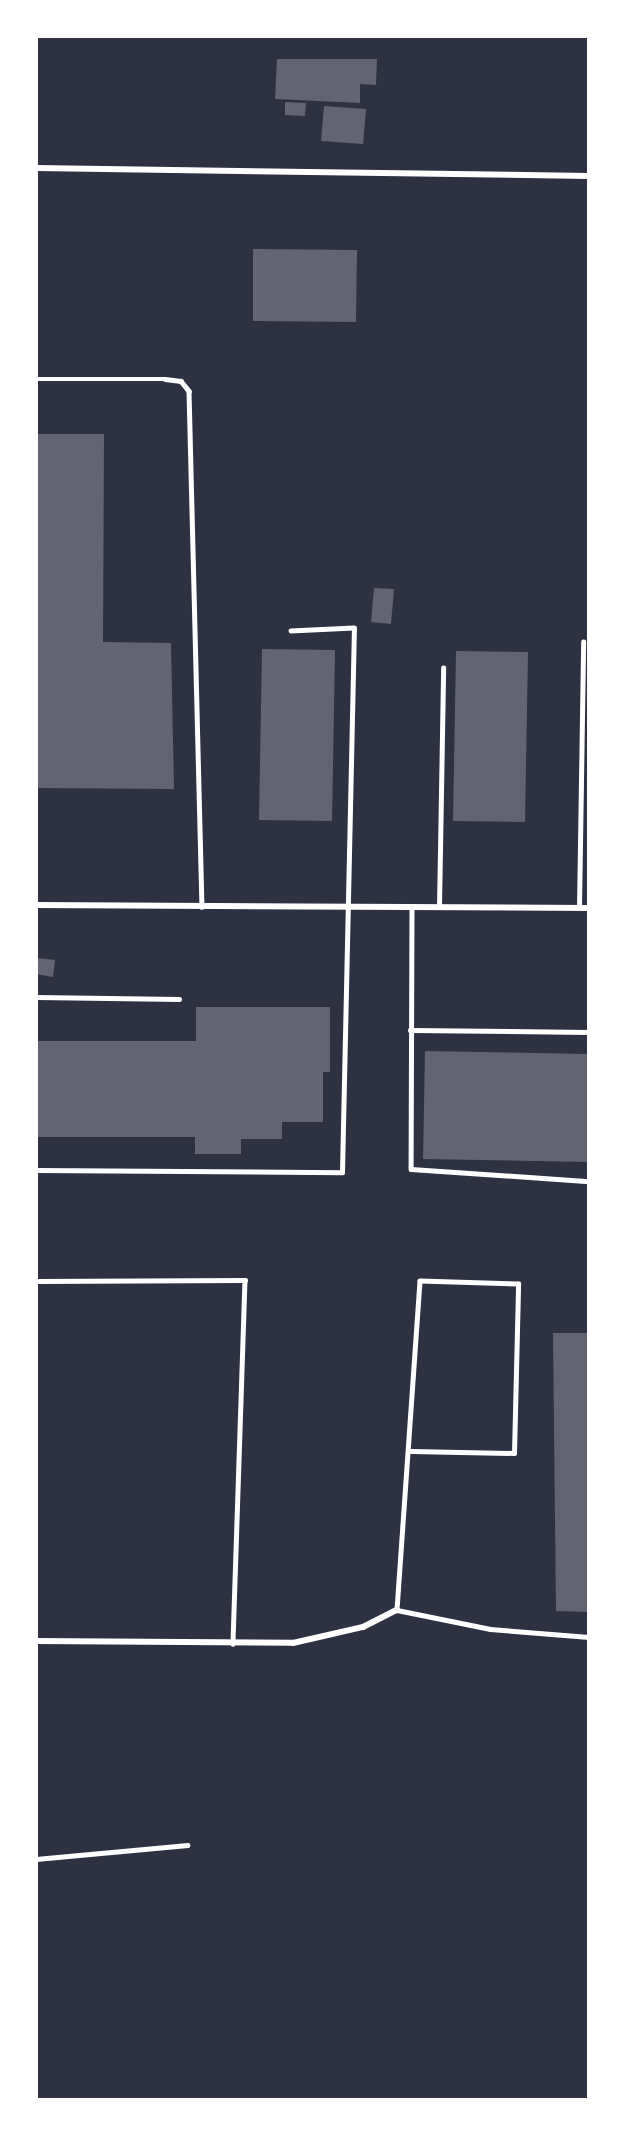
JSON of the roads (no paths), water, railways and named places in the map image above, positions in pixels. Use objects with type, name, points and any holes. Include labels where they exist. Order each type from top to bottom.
[{"type":"street","points":[[36,168],[589,176]]},
{"type":"street","points":[[36,905],[202,908],[589,908]]},
{"type":"street","points":[[36,1641],[233,1644],[325,1638],[397,1610]]},
{"type":"lane","points":[[36,379],[165,379],[181,381],[189,391],[202,908]]},
{"type":"lane","points":[[36,1170],[342,1172],[354,628],[291,631]]},
{"type":"lane","points":[[579,908],[583,642]]},
{"type":"lane","points":[[439,907],[442,668]]},
{"type":"lane","points":[[412,907],[411,1170],[589,1181]]},
{"type":"lane","points":[[36,998],[179,999]]},
{"type":"lane","points":[[410,1030],[589,1032]]},
{"type":"lane","points":[[36,1281],[245,1280],[233,1644]]},
{"type":"lane","points":[[411,1451],[514,1453],[518,1284],[420,1281],[411,1451],[397,1610],[490,1629],[589,1637]]},
{"type":"lane","points":[[36,1859],[187,1845]]}]
